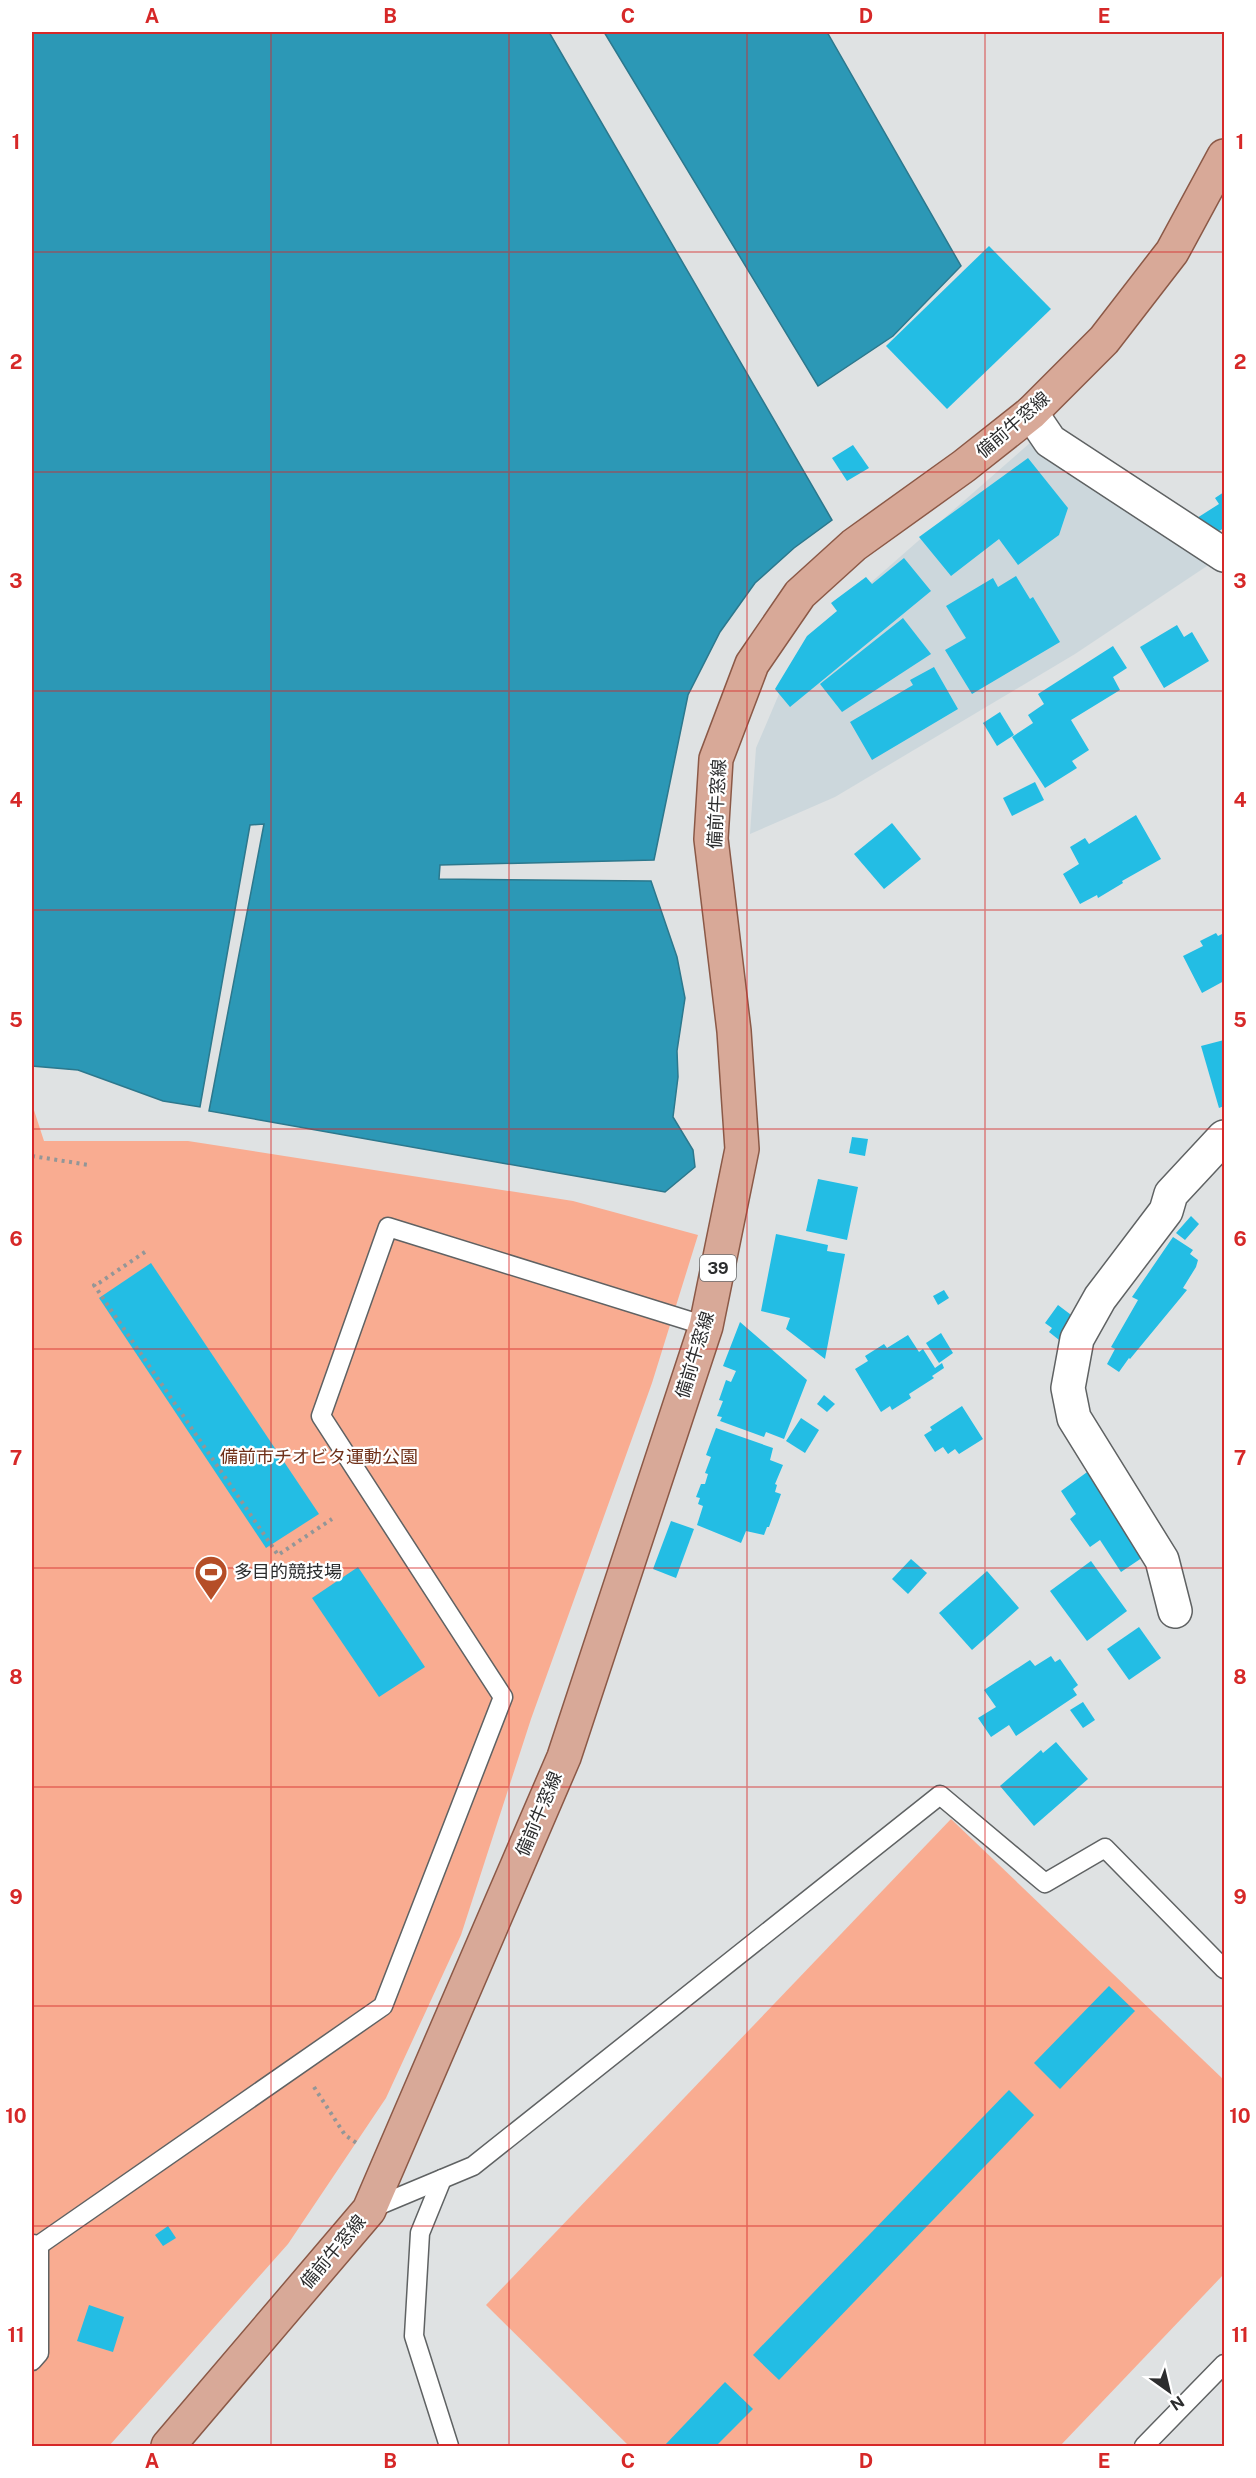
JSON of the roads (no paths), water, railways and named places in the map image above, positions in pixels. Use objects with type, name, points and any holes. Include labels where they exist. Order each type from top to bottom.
[{"type":"main road","name":"備前牛窓線","points":[[168,2446],[369,2210],[564,1757],[706,1326],[742,1149],[734,1030],[711,838],[716,759],[752,664],[800,594],[854,545],[964,466],[1031,413],[1104,340],[1172,252],[1214,179],[1224,156]]},
{"type":"street","points":[[1031,413],[1050,441],[1224,555]]},
{"type":"street","points":[[1175,1611],[1162,1560],[1074,1418],[1068,1388],[1077,1339],[1100,1298],[1166,1211],[1171,1194],[1224,1137]]},
{"type":"lane","points":[[32,2361],[39,2353],[35,2245],[383,2006],[503,1697],[321,1416],[388,1227],[706,1326]]},
{"type":"lane","points":[[369,2210],[473,2166],[940,1794],[1045,1883],[1105,1848],[1224,1969]]},
{"type":"lane","points":[[442,2179],[420,2233],[414,2336],[449,2446]]},
{"type":"lane","points":[[1144,2446],[1224,2364]]},
{"type":"water","points":[[32,32],[549,32],[832,520],[794,548],[755,583],[720,632],[688,695],[654,860],[440,865],[439,879],[651,881],[677,957],[685,998],[677,1051],[678,1077],[673,1117],[693,1150],[695,1167],[665,1192],[209,1111],[264,824],[250,825],[200,1107],[163,1101],[78,1070],[32,1066]]},
{"type":"water","points":[[604,32],[827,32],[961,266],[893,336],[818,386]]},
{"type":"place","name":"多目的競技場","points":[[211,1601]]},
{"type":"park label","name":"備前市チオビタ運動公園","points":[[319,1457]]}]
